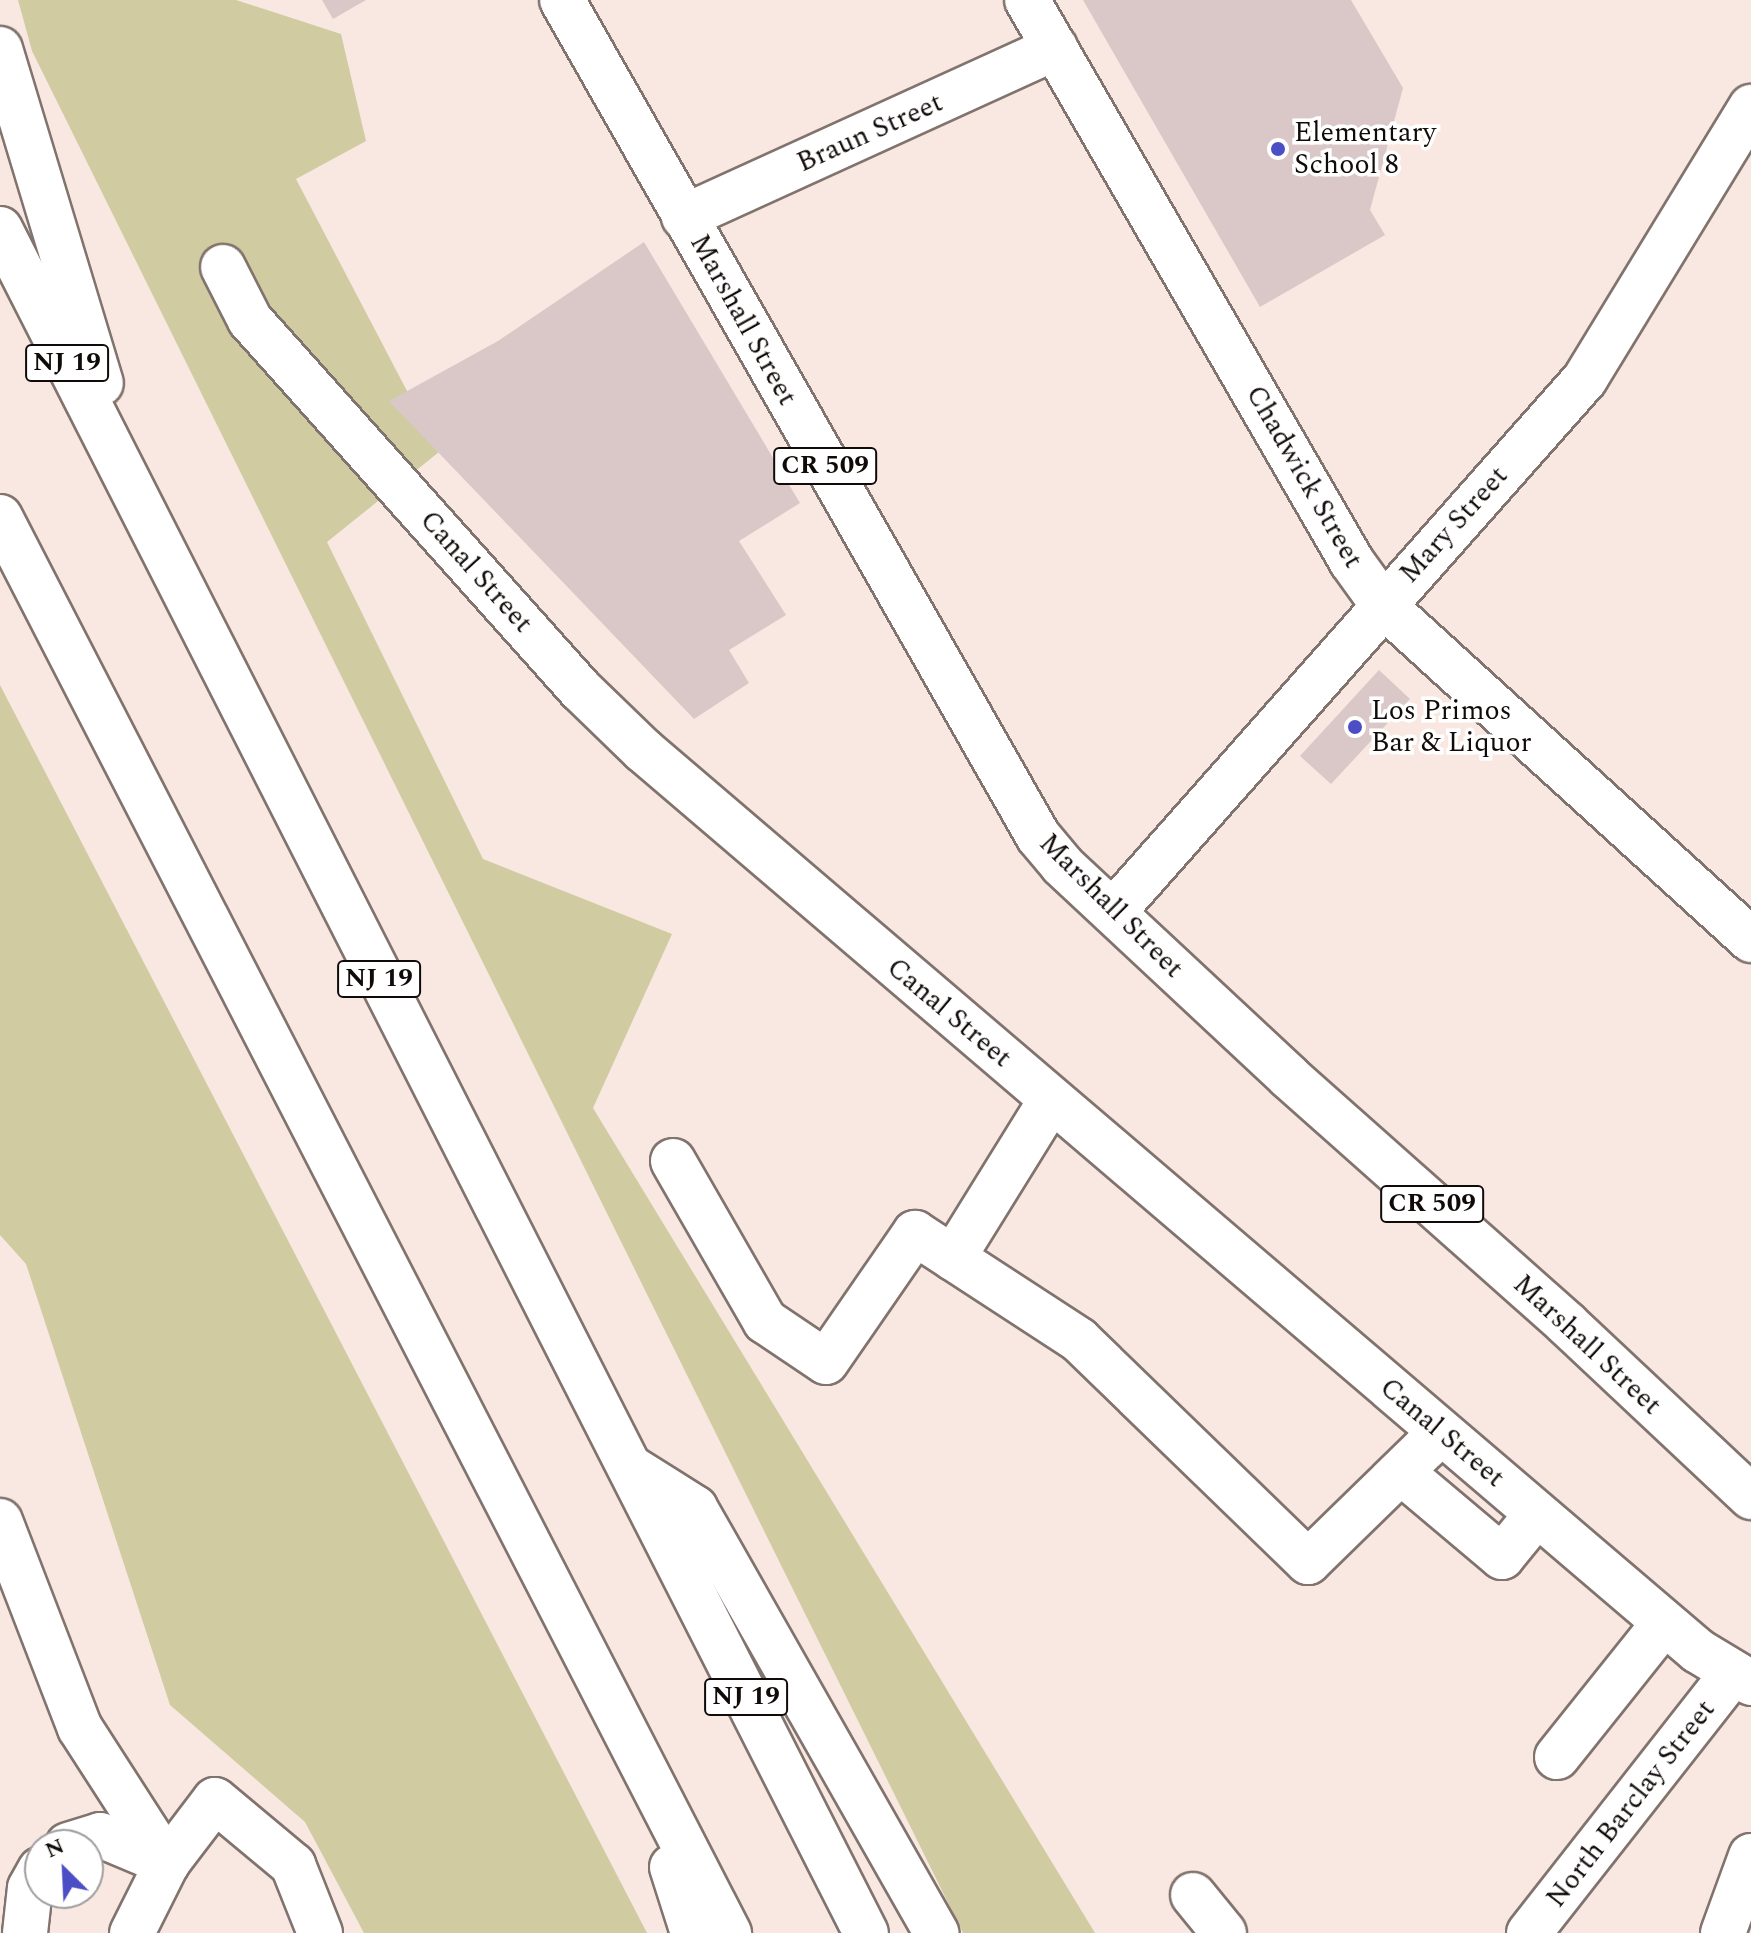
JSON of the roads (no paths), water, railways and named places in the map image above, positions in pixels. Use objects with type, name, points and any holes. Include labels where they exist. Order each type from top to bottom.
[{"type":"main road","name":"Marshall Street","points":[[562,0],[1018,808],[1062,865],[1751,1497]]},
{"type":"main road","name":"Chadwick Street","points":[[1027,0],[1352,562],[1383,605],[1751,940]]},
{"type":"main road","name":"Braun Street","points":[[684,217],[1055,48]]},
{"type":"main road","points":[[0,49],[135,496]]},
{"type":"main road","name":"Mary Street","points":[[1113,912],[1585,379],[1751,107]]},
{"type":"main road","name":"NJ 19","points":[[0,229],[623,1462],[866,1933]]},
{"type":"main road","name":"Canal Street","points":[[223,267],[250,320],[581,690],[711,810],[1664,1623],[1742,1679]]},
{"type":"main road","points":[[0,517],[729,1933]]},
{"type":"main road","points":[[953,1258],[1051,1100]]},
{"type":"main road","points":[[673,1161],[765,1321],[826,1362],[915,1233],[1079,1340],[1308,1562],[1401,1472],[1437,1429]]},
{"type":"main road","points":[[623,1462],[695,1508],[936,1933]]},
{"type":"main road","points":[[1401,1472],[1502,1557],[1537,1514]]},
{"type":"main road","points":[[0,1521],[80,1728],[167,1863]]},
{"type":"main road","points":[[1557,1757],[1664,1623]]},
{"type":"main road","name":"North Barclay Street","points":[[1529,1933],[1742,1679]]},
{"type":"main road","points":[[637,1754],[693,1933]]},
{"type":"main road","points":[[132,1933],[167,1863],[215,1800],[293,1865],[320,1933]]},
{"type":"main road","points":[[104,1837],[167,1863]]},
{"type":"main road","points":[[1723,1933],[1751,1856]]},
{"type":"main road","points":[[1193,1895],[1224,1933]]},
{"type":"main road","points":[[25,1933],[28,1909]]},
{"type":"place","name":"Elementary School 8","points":[[1278,149]]},
{"type":"place","name":"Los Primos Bar & Liquor","points":[[1355,727]]}]
